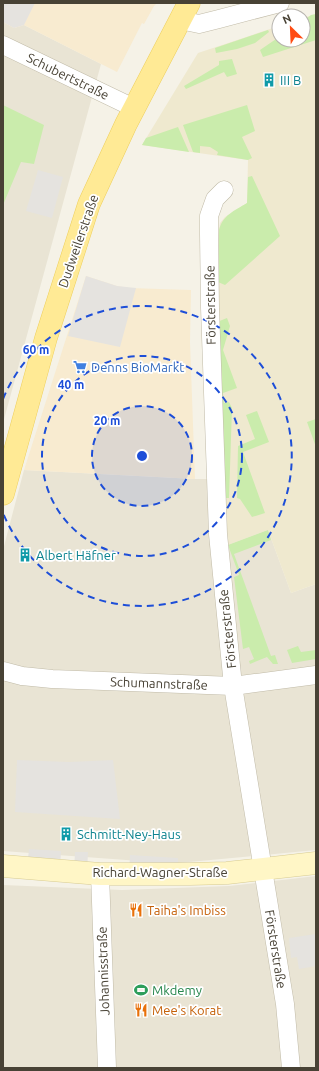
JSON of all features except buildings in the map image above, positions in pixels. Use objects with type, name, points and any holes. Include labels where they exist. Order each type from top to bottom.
[{"type":"main road","name":"Dudweilerstraße","points":[[3,494],[46,338],[89,204],[134,108],[185,12]]},
{"type":"main road","name":"Richard-Wagner-Straße","points":[[3,866],[100,874],[202,874],[264,870],[316,863]]},
{"type":"street","points":[[185,12],[199,24],[280,3]]},
{"type":"street","name":"Schubertstraße","points":[[3,45],[134,108]]},
{"type":"street","name":"Försterstraße","points":[[224,190],[215,199],[209,216],[210,308],[218,534],[233,686],[264,870],[284,1004],[291,1068]]},
{"type":"street","name":"Schumannstraße","points":[[3,671],[22,676],[52,680],[233,686],[316,675]]},
{"type":"street","name":"Johannisstraße","points":[[100,874],[107,1068]]},
{"type":"shaded area","points":[[3,3],[157,3],[144,24],[142,23],[117,72],[24,25],[14,28],[3,22]]},
{"type":"shaded area","points":[[3,3],[35,3],[24,25],[14,28],[3,22]]},
{"type":"shaded area","points":[[316,14],[316,584],[291,593],[268,530],[228,545],[224,479],[218,282],[219,230],[220,223],[225,217],[247,203],[248,160],[142,145],[198,53],[271,29],[271,48],[311,48],[311,16]]},
{"type":"shaded area","points":[[3,22],[14,28],[24,25],[101,64],[3,423]]},
{"type":"shaded area","points":[[38,170],[63,177],[52,218],[26,211]]},
{"type":"shaded area","points":[[86,276],[117,286],[129,288],[191,290],[190,342],[195,479],[24,470]]},
{"type":"shaded area","points":[[86,276],[117,286],[136,288],[120,347],[68,336]]},
{"type":"shaded area","points":[[24,470],[195,479],[224,479],[228,545],[268,530],[291,593],[316,584],[316,850],[178,863],[3,851],[3,550]]},
{"type":"shaded area","points":[[17,760],[69,762],[113,760],[120,819],[15,812]]},
{"type":"shaded area","points":[[29,849],[61,851],[60,870],[27,868]]},
{"type":"shaded area","points":[[75,852],[88,852],[87,873],[74,871]]},
{"type":"shaded area","points":[[130,855],[178,858],[178,874],[129,874]]},
{"type":"shaded area","points":[[316,876],[316,1068],[3,1068],[3,885],[122,890],[229,886]]},
{"type":"shaded area","points":[[316,934],[316,966],[299,969],[297,957],[291,958],[289,938]]},
{"type":"green space","points":[[316,14],[316,40],[311,42],[311,15]]},
{"type":"green space","points":[[268,30],[269,32],[255,43],[237,49],[216,53],[215,48]]},
{"type":"green space","points":[[271,42],[271,48],[291,48],[263,57],[260,50]]},
{"type":"green space","points":[[232,59],[237,74],[227,77],[224,72],[186,89],[184,86],[219,65],[219,61]]},
{"type":"green space","points":[[3,105],[44,125],[34,164],[21,162],[3,205]]},
{"type":"green space","points":[[247,105],[255,131],[242,137],[252,158],[248,160],[217,155],[218,152],[210,147],[200,146],[200,153],[193,152],[183,125]]},
{"type":"green space","points":[[178,127],[189,152],[142,145],[146,138]]},
{"type":"green space","points":[[252,176],[280,236],[225,285],[218,282],[219,230],[226,217],[247,203],[248,177]]},
{"type":"green space","points":[[227,318],[230,326],[223,350],[237,388],[223,393],[224,403],[229,402],[232,408],[229,498],[225,498],[217,322]]},
{"type":"green space","points":[[257,411],[269,442],[243,452],[265,513],[252,517],[240,499],[237,498],[238,446],[255,439],[246,415]]},
{"type":"green space","points":[[316,419],[316,447],[307,422]]},
{"type":"green space","points":[[268,530],[271,540],[234,554],[271,656],[275,655],[278,664],[273,664],[267,657],[250,664],[249,661],[254,659],[249,647],[243,649],[234,577],[239,575],[228,545]]},
{"type":"green space","points":[[298,646],[301,652],[316,650],[316,659],[292,663],[287,650]]},
{"type":"place","name":"III B","points":[[269,80]]},
{"type":"place","name":"Denns BioMarkt","points":[[80,367]]},
{"type":"place","name":"Albert Häfner","points":[[25,555]]},
{"type":"place","name":"Schmitt-Ney-Haus","points":[[66,834]]},
{"type":"place","name":"Taiha's Imbiss","points":[[136,910]]},
{"type":"place","name":"Mkdemy","points":[[141,990]]},
{"type":"place","name":"Mee's Korat","points":[[141,1010]]}]
